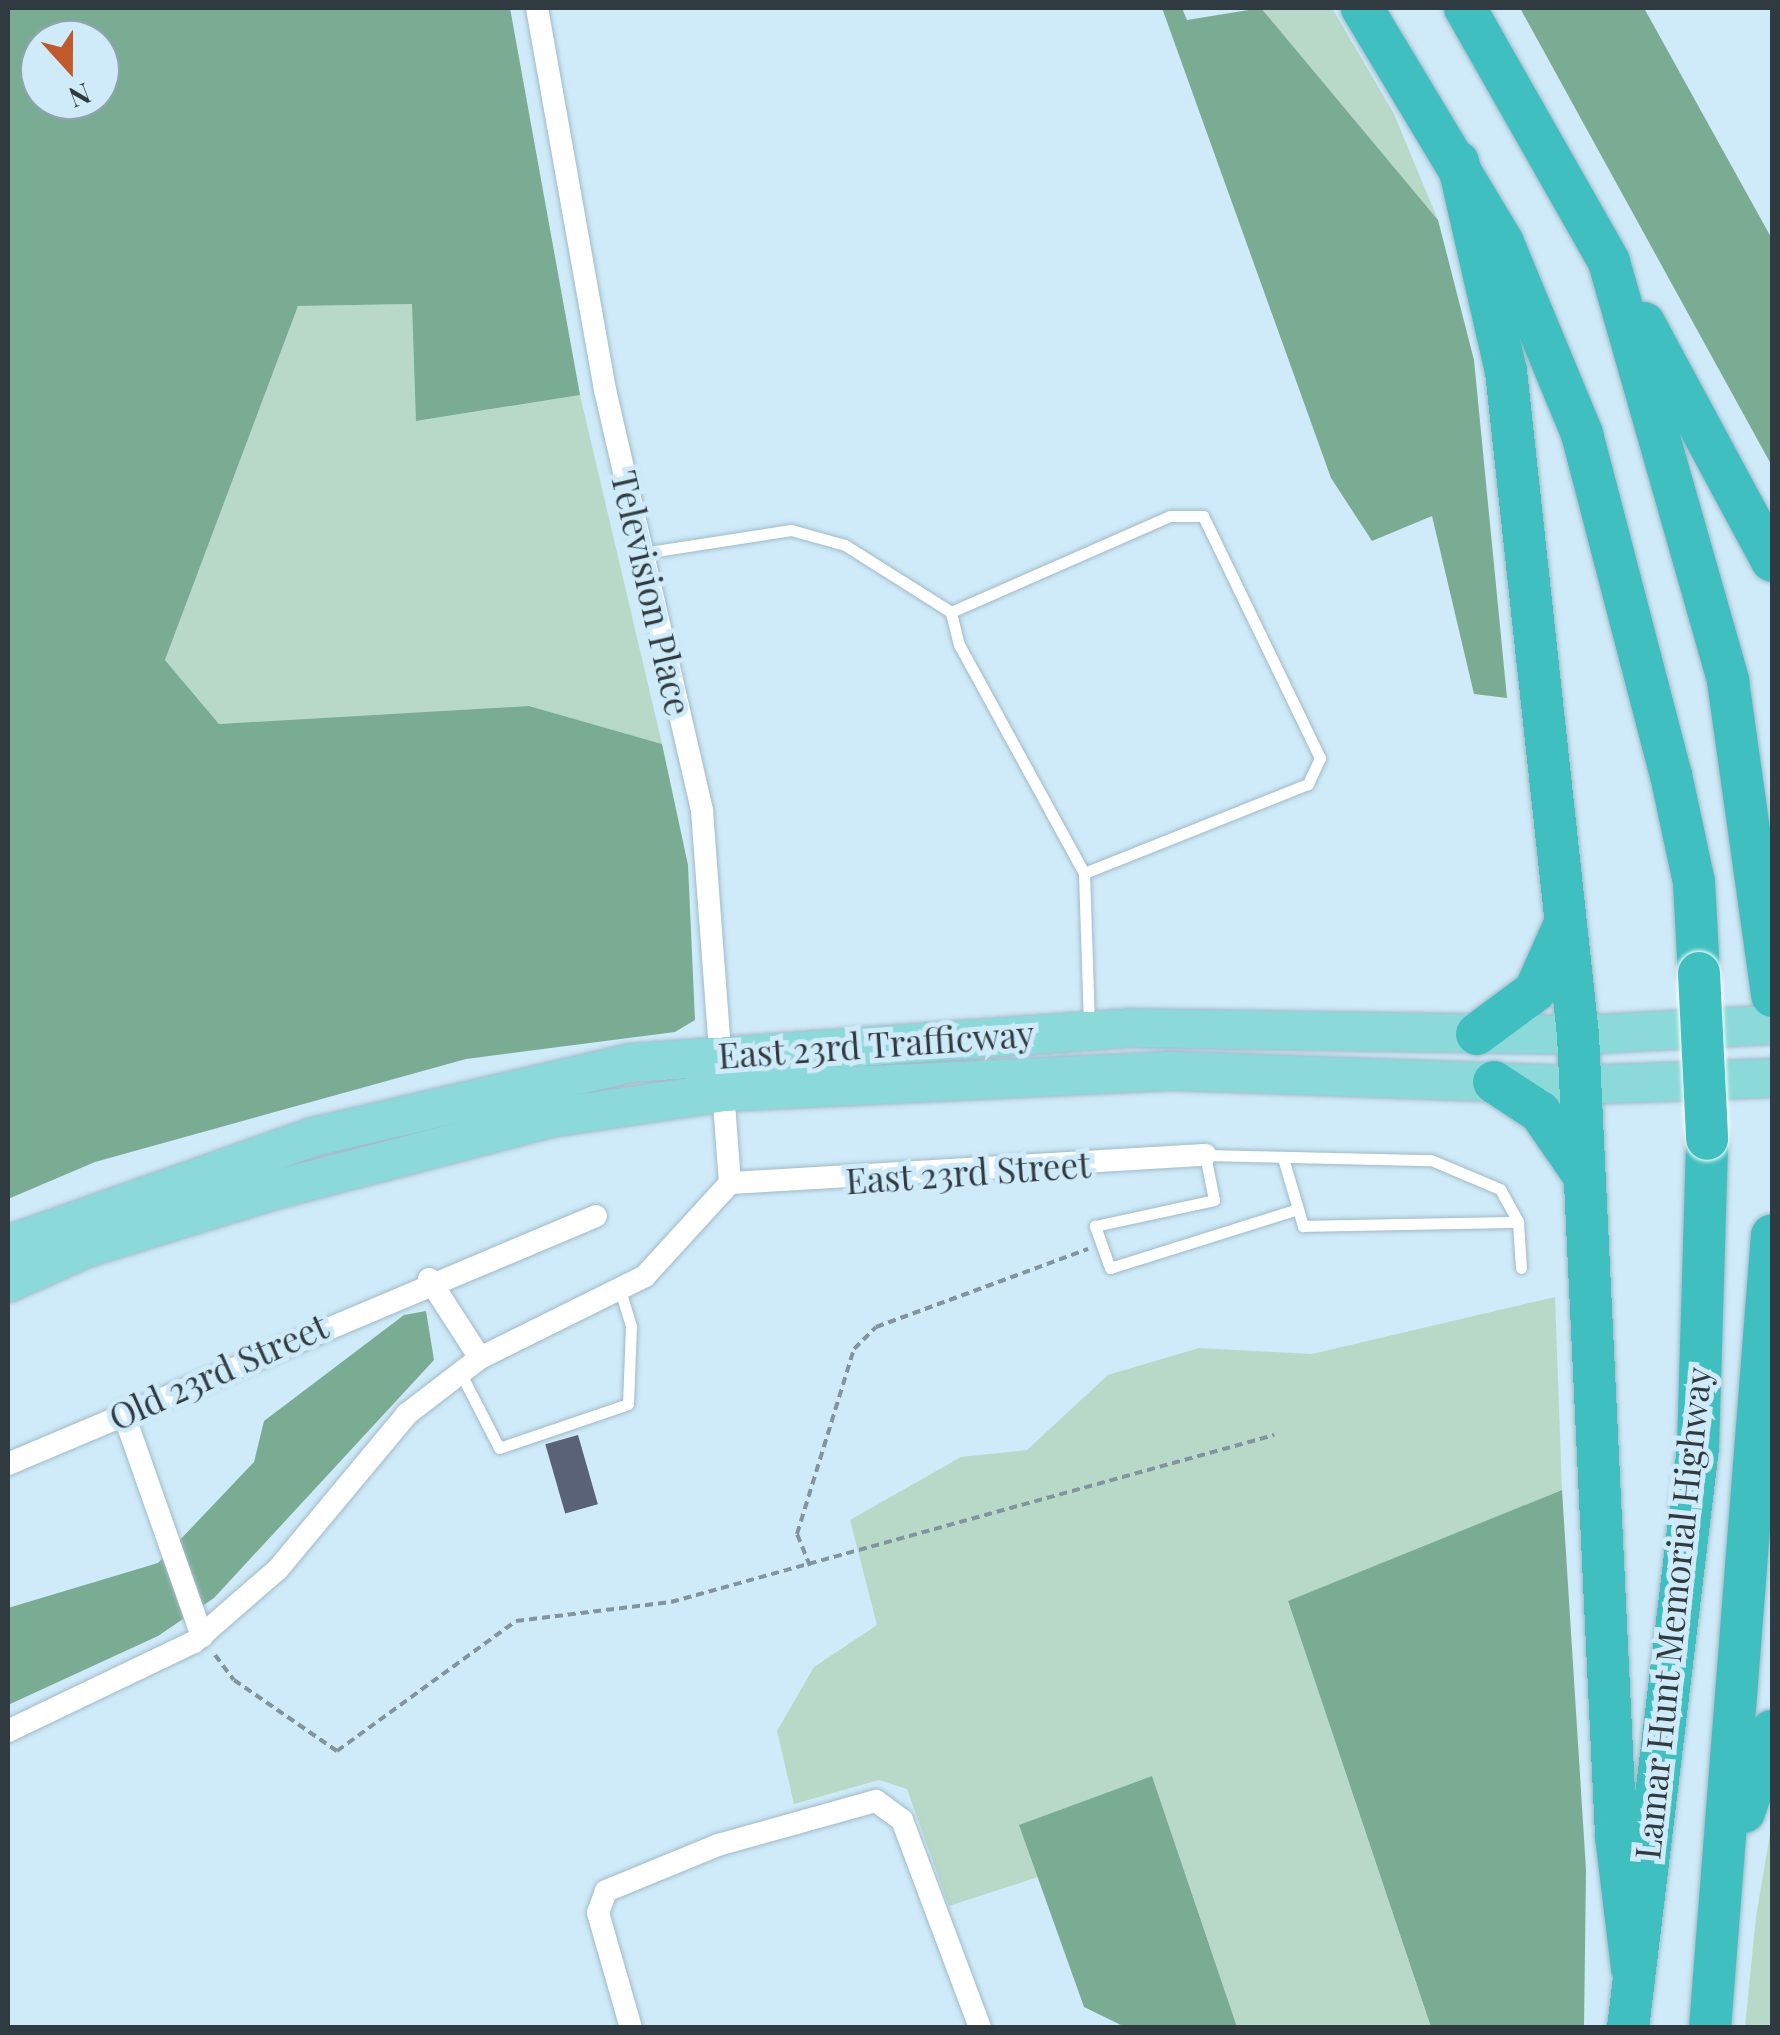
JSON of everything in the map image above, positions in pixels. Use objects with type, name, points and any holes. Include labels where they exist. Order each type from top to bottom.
[{"type":"highway","name":"Lamar Hunt Memorial Highway","points":[[1362,8],[1458,162],[1503,243],[1587,452],[1678,811],[1699,973],[1707,1140],[1698,1448],[1632,1968],[1628,2028]]},
{"type":"highway","points":[[1466,8],[1772,561]]},
{"type":"highway","points":[[1458,162],[1506,371],[1562,930],[1578,1036],[1616,1836],[1632,1968]]},
{"type":"highway","points":[[1609,262],[1728,681],[1771,978]]},
{"type":"highway","points":[[1477,1034],[1535,991],[1562,930]]},
{"type":"highway","points":[[1494,1082],[1540,1112],[1586,1178]]},
{"type":"highway","name":"Lamar Hunt Memorial Highway","points":[[1710,2028],[1772,1235]]},
{"type":"highway","points":[[1725,1864],[1772,1731]]},
{"type":"main road","name":"East 23rd Trafficway","points":[[8,1244],[120,1198],[448,1100],[719,1053],[1089,1030],[1578,1036],[1772,1025]]},
{"type":"main road","name":"East 23rd Trafficway","points":[[8,1284],[86,1248],[278,1189],[550,1118],[724,1092],[1175,1071],[1582,1084],[1772,1078]]},
{"type":"street","name":"Television Place","points":[[537,8],[642,553],[702,810],[730,1183]]},
{"type":"street","name":"East 23rd Street","points":[[730,1183],[1206,1155]]},
{"type":"street","points":[[8,1731],[202,1636],[278,1570],[407,1414],[480,1358],[620,1289],[678,1249],[730,1183]]},
{"type":"street","points":[[480,1358],[430,1279],[596,1216]]},
{"type":"street","name":"Old 23rd Street","points":[[8,1464],[430,1279]]},
{"type":"street","points":[[123,1412],[202,1636]]},
{"type":"street","points":[[631,2028],[600,1898],[718,1844],[876,1801],[892,1806],[980,2028]]},
{"type":"lane","points":[[951,612],[1170,516],[1202,516],[1320,758],[1308,784],[1084,872]]},
{"type":"lane","points":[[642,553],[792,530],[845,545],[951,612],[958,645],[1084,872],[1089,1030]]},
{"type":"lane","points":[[1298,1209],[1110,1268],[1095,1226],[1214,1200],[1206,1155],[1431,1160],[1500,1188],[1518,1222],[1521,1268]]},
{"type":"lane","points":[[1284,1158],[1303,1226],[1518,1222]]},
{"type":"lane","points":[[460,1372],[499,1448],[628,1404],[631,1326],[620,1289]]},
{"type":"path","points":[[810,1567],[797,1534],[854,1349],[876,1327],[1102,1244]]},
{"type":"path","points":[[202,1636],[234,1680],[337,1751],[516,1621],[671,1602],[810,1567],[1274,1435]]},
{"type":"green space","points":[[8,8],[510,8],[580,395],[416,421],[412,304],[298,306],[165,660],[219,724],[529,706],[662,744],[688,865],[695,1020],[675,1032],[466,1059],[95,1162],[8,1199]]},
{"type":"green space","points":[[1162,8],[1182,8],[1187,20],[1261,8],[1438,220],[1474,360],[1507,698],[1474,694],[1432,516],[1372,541],[1331,478]]},
{"type":"green space","points":[[1261,8],[1332,8],[1394,114],[1438,220]]},
{"type":"green space","points":[[1520,8],[1644,8],[1772,239],[1772,466]]},
{"type":"green space","points":[[413,304],[417,421],[580,395],[662,744],[529,706],[219,724],[165,660],[298,306]]},
{"type":"green space","points":[[1555,1297],[1562,1490],[1288,1602],[1431,2027],[1237,2027],[1152,1776],[1020,1825],[1038,1877],[949,1906],[907,1789],[879,1780],[794,1804],[777,1731],[814,1667],[877,1625],[850,1520],[961,1457],[1027,1450],[1108,1375],[1199,1348],[1312,1354]]},
{"type":"green space","points":[[426,1311],[434,1360],[214,1598],[158,1636],[8,1705],[8,1608],[158,1563],[254,1462],[264,1421],[404,1315]]},
{"type":"green space","points":[[1562,1490],[1586,1870],[1584,2027],[1431,2027],[1288,1601]]},
{"type":"green space","points":[[1152,1776],[1237,2027],[1125,2027],[1084,2007],[1019,1825]]},
{"type":"green space","points":[[1772,1822],[1772,2027],[1745,2027],[1756,1917]]},
{"type":"building","points":[[578,1435],[598,1504],[565,1514],[545,1444]]}]
